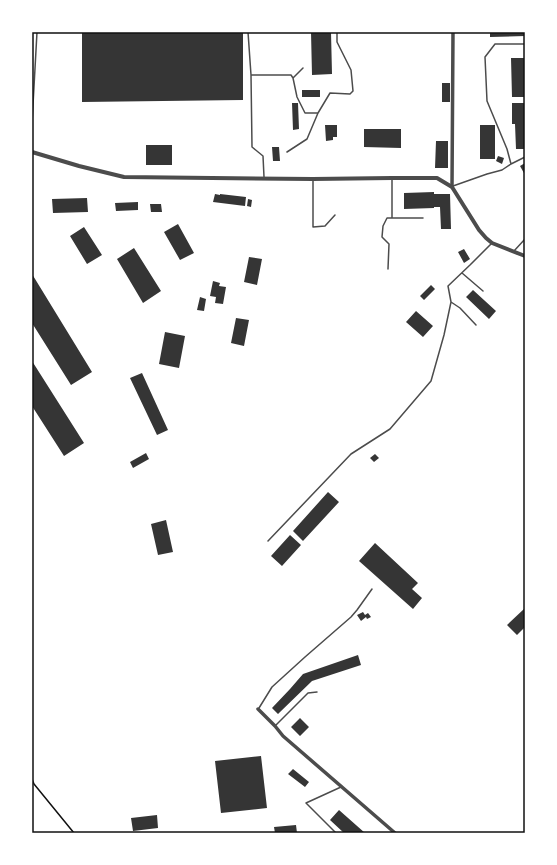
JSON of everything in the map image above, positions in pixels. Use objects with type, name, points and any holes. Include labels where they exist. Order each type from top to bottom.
[{"type":"street","points":[[452,187],[453,32]]},
{"type":"street","points":[[32,152],[124,177],[312,179],[437,178],[452,187],[486,238],[492,243],[525,256]]},
{"type":"street","points":[[258,709],[276,726],[283,736],[395,833]]},
{"type":"lane","points":[[32,123],[38,32]]},
{"type":"lane","points":[[248,32],[251,75],[252,147],[263,156],[264,178]]},
{"type":"lane","points":[[287,152],[307,139],[318,113],[330,93],[350,94],[354,91],[351,70],[337,42],[337,32]]},
{"type":"lane","points":[[511,164],[507,149],[487,100],[485,57],[495,44],[525,44]]},
{"type":"lane","points":[[293,78],[303,68]]},
{"type":"lane","points":[[251,75],[291,75],[297,96],[305,113],[318,113]]},
{"type":"lane","points":[[452,187],[502,170],[525,157]]},
{"type":"lane","points":[[392,178],[392,218]]},
{"type":"lane","points":[[312,179],[312,227],[325,226],[334,215]]},
{"type":"lane","points":[[388,269],[389,244],[382,237],[382,226],[386,218],[423,218]]},
{"type":"lane","points":[[513,252],[525,239]]},
{"type":"lane","points":[[268,541],[351,454],[390,429],[431,381],[444,335],[451,302],[448,286],[492,243]]},
{"type":"lane","points":[[462,273],[483,291]]},
{"type":"lane","points":[[451,302],[460,308],[476,325]]},
{"type":"lane","points":[[258,709],[272,687],[351,617],[372,589]]},
{"type":"lane","points":[[276,726],[308,693],[317,692]]},
{"type":"lane","points":[[336,833],[306,803],[341,787]]},
{"type":"path","points":[[32,779],[34,784],[74,833]]},
{"type":"building","points":[[82,32],[243,32],[243,100],[82,102]]},
{"type":"building","points":[[311,32],[331,32],[332,74],[312,75]]},
{"type":"building","points":[[490,32],[525,32],[525,36],[490,37]]},
{"type":"building","points":[[511,58],[525,58],[525,97],[512,97]]},
{"type":"building","points":[[442,83],[450,83],[450,102],[442,102]]},
{"type":"building","points":[[302,90],[320,90],[320,97],[302,97]]},
{"type":"building","points":[[292,103],[298,103],[299,129],[293,130]]},
{"type":"building","points":[[512,103],[525,103],[525,149],[516,149],[515,124],[512,124]]},
{"type":"building","points":[[325,125],[337,125],[337,137],[333,137],[333,140],[326,141]]},
{"type":"building","points":[[480,125],[495,125],[495,159],[480,159]]},
{"type":"building","points":[[364,129],[401,129],[401,148],[364,147]]},
{"type":"building","points":[[436,141],[448,141],[448,168],[435,168]]},
{"type":"building","points":[[146,145],[172,145],[172,165],[146,165]]},
{"type":"building","points":[[272,147],[279,147],[280,161],[273,161]]},
{"type":"building","points":[[498,156],[504,158],[502,164],[496,161]]},
{"type":"building","points":[[525,163],[525,175],[520,166]]},
{"type":"building","points":[[434,192],[434,194],[450,194],[451,229],[441,229],[440,207],[404,209],[404,193]]},
{"type":"building","points":[[215,194],[246,197],[245,206],[213,202]]},
{"type":"building","points":[[87,198],[88,212],[53,213],[52,199]]},
{"type":"building","points":[[248,199],[252,200],[251,207],[247,206]]},
{"type":"building","points":[[138,202],[138,210],[116,211],[115,203]]},
{"type":"building","points":[[150,204],[161,204],[162,212],[151,212]]},
{"type":"building","points":[[178,224],[194,253],[180,260],[164,232]]},
{"type":"building","points":[[84,227],[102,255],[87,264],[70,236]]},
{"type":"building","points":[[134,248],[161,291],[143,303],[117,259]]},
{"type":"building","points":[[464,249],[470,259],[464,263],[458,252]]},
{"type":"building","points":[[249,257],[262,259],[257,285],[244,282]]},
{"type":"building","points":[[32,274],[92,372],[71,385],[32,323]]},
{"type":"building","points":[[213,281],[220,283],[219,286],[226,287],[223,304],[215,303],[216,297],[210,296]]},
{"type":"building","points":[[431,285],[435,289],[424,300],[420,296]]},
{"type":"building","points":[[473,290],[496,311],[489,319],[466,297]]},
{"type":"building","points":[[200,297],[206,299],[204,311],[197,310]]},
{"type":"building","points":[[416,311],[433,326],[423,337],[406,322]]},
{"type":"building","points":[[236,318],[249,320],[244,346],[231,343]]},
{"type":"building","points":[[165,332],[185,336],[179,368],[159,364]]},
{"type":"building","points":[[32,361],[84,443],[64,456],[32,406]]},
{"type":"building","points":[[142,373],[168,430],[157,435],[130,378]]},
{"type":"building","points":[[146,453],[149,459],[133,468],[130,462]]},
{"type":"building","points":[[375,454],[379,458],[374,462],[370,458]]},
{"type":"building","points":[[328,492],[339,502],[303,541],[293,531]]},
{"type":"building","points":[[166,520],[173,552],[158,555],[151,524]]},
{"type":"building","points":[[290,535],[301,545],[282,566],[271,556]]},
{"type":"building","points":[[375,543],[418,583],[412,589],[422,598],[413,609],[359,561]]},
{"type":"building","points":[[525,608],[525,627],[517,635],[507,625]]},
{"type":"building","points":[[363,612],[365,615],[368,613],[371,617],[367,619],[366,617],[361,621],[357,615]]},
{"type":"building","points":[[358,655],[361,665],[312,681],[278,714],[272,708],[303,674]]},
{"type":"building","points":[[300,718],[309,727],[300,736],[291,727]]},
{"type":"building","points":[[261,756],[267,808],[221,813],[215,761]]},
{"type":"building","points":[[293,769],[309,782],[305,787],[288,774]]},
{"type":"building","points":[[339,810],[365,833],[344,833],[330,820]]},
{"type":"building","points":[[157,815],[158,828],[133,831],[131,818]]},
{"type":"building","points":[[296,825],[297,833],[275,833],[274,827]]}]
